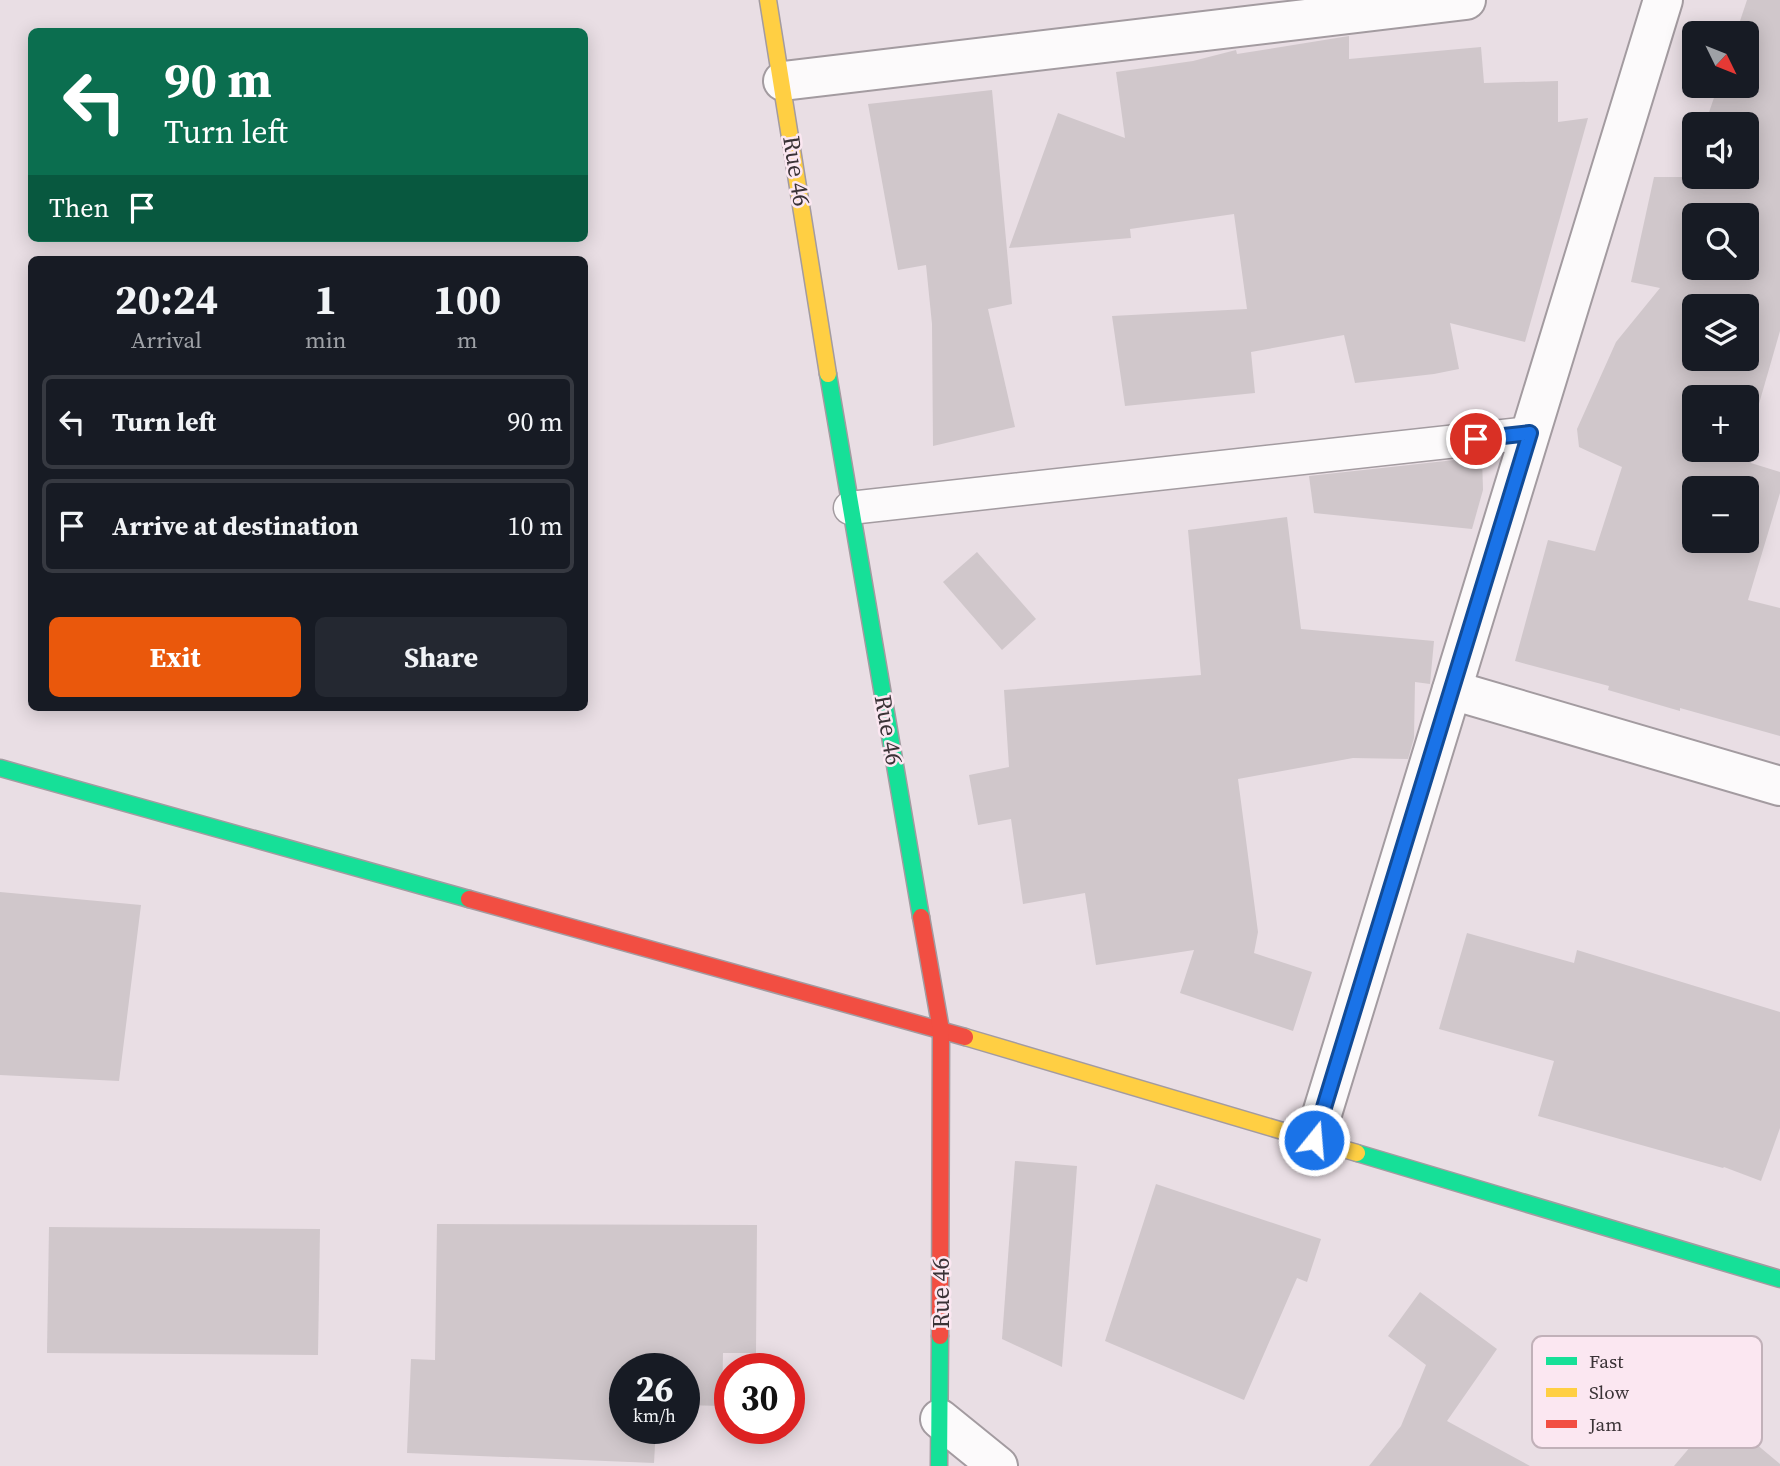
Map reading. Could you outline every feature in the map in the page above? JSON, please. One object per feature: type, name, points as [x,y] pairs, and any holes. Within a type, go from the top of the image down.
[{"type":"street","name":"Rue 46","points":[[768,0],[850,508],[941,1030],[939,1466]]},
{"type":"street","points":[[783,81],[1466,0]]},
{"type":"street","points":[[1314,1140],[1663,0]]},
{"type":"street","points":[[1452,690],[1780,786]]},
{"type":"street","points":[[0,768],[941,1030],[1780,1279]]},
{"type":"street","points":[[940,1419],[999,1466]]},
{"type":"lane","points":[[850,508],[1530,433]]},
{"type":"building","points":[[1747,0],[1780,0],[1780,331],[1759,404],[1759,385],[1682,385],[1682,462],[1751,462],[1780,472],[1780,493],[1748,600],[1780,608],[1780,736],[1680,708],[1680,711],[1608,690],[1609,686],[1515,661],[1548,540],[1595,551],[1622,467],[1579,447],[1577,429],[1616,342],[1660,288],[1631,282],[1654,177],[1682,177],[1682,189],[1759,189],[1759,112],[1709,112],[1714,98],[1759,98],[1759,21],[1740,21]]},
{"type":"building","points":[[1349,36],[1349,59],[1481,47],[1484,83],[1558,81],[1558,122],[1588,118],[1525,342],[1450,323],[1459,369],[1355,383],[1344,335],[1251,352],[1255,393],[1125,406],[1112,316],[1247,309],[1234,214],[1130,229],[1131,238],[1009,248],[1058,113],[1125,138],[1116,72],[1193,61],[1236,50],[1237,54]]},
{"type":"building","points":[[992,90],[1012,304],[988,309],[1015,427],[933,446],[932,324],[926,265],[898,270],[868,104]]},
{"type":"building","points":[[1482,457],[1483,490],[1472,529],[1314,513],[1309,476]]},
{"type":"building","points":[[1287,517],[1301,629],[1434,641],[1430,684],[1415,682],[1414,738],[1408,759],[1353,758],[1238,779],[1258,932],[1254,953],[1312,972],[1293,1031],[1180,993],[1194,950],[1096,965],[1085,893],[1023,904],[1011,819],[978,825],[969,775],[1009,767],[1004,690],[1201,675],[1188,530]]},
{"type":"building","points":[[977,552],[1036,619],[1002,650],[943,582]]},
{"type":"building","points":[[0,892],[141,905],[119,1081],[0,1075]]},
{"type":"building","points":[[1467,933],[1574,963],[1577,950],[1780,1012],[1780,1128],[1761,1181],[1724,1167],[1538,1116],[1554,1061],[1439,1029]]},
{"type":"building","points":[[1015,1161],[1077,1166],[1062,1367],[1002,1339]]},
{"type":"building","points":[[1156,1184],[1321,1239],[1307,1282],[1297,1278],[1244,1400],[1105,1341]]},
{"type":"building","points":[[437,1224],[757,1225],[756,1353],[714,1353],[714,1406],[700,1405],[700,1353],[609,1353],[609,1444],[655,1444],[654,1463],[407,1453],[411,1359],[435,1360]]},
{"type":"building","points":[[49,1227],[320,1229],[318,1355],[47,1353]]},
{"type":"building","points":[[1420,1292],[1497,1349],[1447,1421],[1530,1466],[1369,1466],[1401,1426],[1426,1365],[1388,1336]]},
{"type":"building","points":[[1689,1448],[1761,1448],[1780,1464],[1780,1466],[1674,1466]]},
{"type":"traffic: fast","points":[[828,374],[921,917]]},
{"type":"traffic: fast","points":[[0,768],[469,899]]},
{"type":"traffic: fast","points":[[1357,1153],[1780,1279]]},
{"type":"traffic: fast","points":[[939,1466],[940,1336]]},
{"type":"traffic: slow","points":[[768,0],[828,374]]},
{"type":"traffic: slow","points":[[965,1037],[1357,1153]]},
{"type":"traffic: jam","points":[[469,899],[965,1037]]},
{"type":"traffic: jam","points":[[921,917],[941,1030],[940,1336]]},
{"type":"route","points":[[1314,1140],[1530,433],[1476,439]]}]
